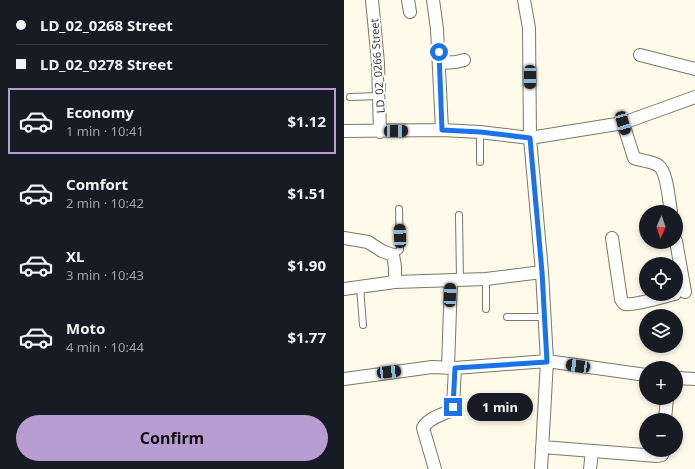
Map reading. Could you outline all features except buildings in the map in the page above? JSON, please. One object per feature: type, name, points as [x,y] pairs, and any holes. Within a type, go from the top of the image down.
[{"type":"street","name":"LD_02_0266 Street","points":[[372,0],[378,63],[380,132]]},
{"type":"street","points":[[408,0],[410,12]]},
{"type":"street","points":[[433,0],[440,63],[442,130]]},
{"type":"street","points":[[524,0],[529,28],[530,138],[542,272],[547,362],[541,469]]},
{"type":"street","points":[[640,55],[695,69]]},
{"type":"street","points":[[440,63],[464,60]]},
{"type":"street","points":[[344,131],[380,132],[442,130],[480,132],[530,138],[623,123],[695,97]]},
{"type":"street","points":[[623,123],[634,158],[658,165],[662,169],[666,179],[670,205]]},
{"type":"street","points":[[344,238],[368,242],[382,251],[393,255],[395,282]]},
{"type":"street","points":[[612,238],[621,299],[623,303],[634,304],[647,301]]},
{"type":"street","points":[[344,289],[395,282],[486,279],[542,272]]},
{"type":"street","points":[[435,469],[423,428],[428,421],[452,410],[453,407],[452,368],[456,280]]},
{"type":"street","points":[[344,379],[432,367],[452,368],[547,362],[639,374]]},
{"type":"street","points":[[683,378],[695,379]]},
{"type":"street","points":[[542,447],[639,455]]},
{"type":"street","points":[[590,469],[592,451]]},
{"type":"lane","points":[[350,97],[379,96]]},
{"type":"lane","points":[[480,132],[480,162]]},
{"type":"lane","points":[[393,255],[400,250],[399,209]]},
{"type":"lane","points":[[456,280],[459,215]]},
{"type":"lane","points":[[486,279],[486,309]]},
{"type":"lane","points":[[360,287],[363,325]]},
{"type":"lane","points":[[507,317],[545,317]]},
{"type":"route","points":[[439,52],[442,130],[480,132],[530,138],[542,272],[547,362],[455,368],[453,407]]}]
